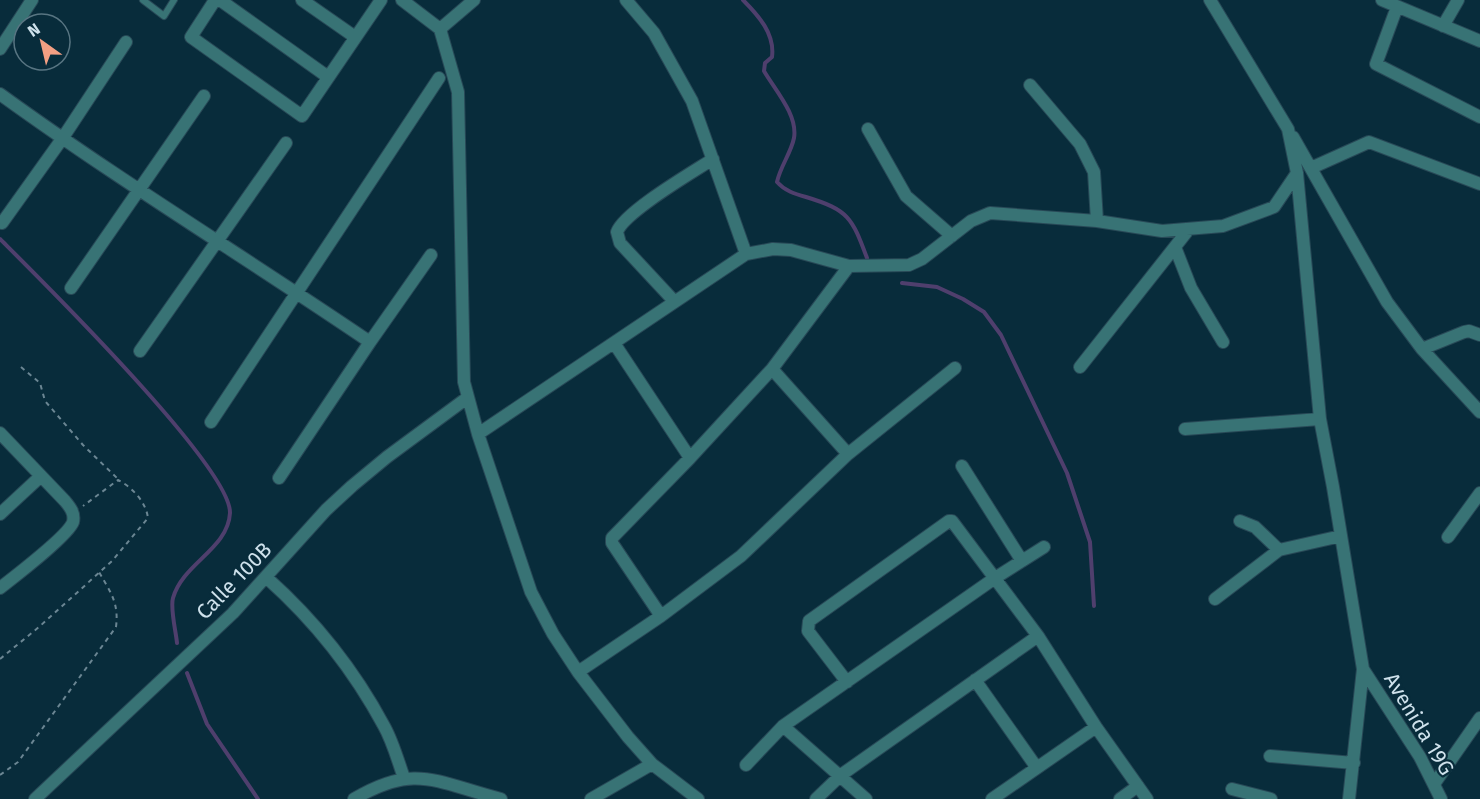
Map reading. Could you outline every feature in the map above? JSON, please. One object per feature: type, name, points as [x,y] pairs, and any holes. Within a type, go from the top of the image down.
[{"type":"street","points":[[0,49],[32,0]]},
{"type":"street","points":[[215,0],[190,37],[302,116],[381,0]]},
{"type":"street","points":[[220,0],[328,77]]},
{"type":"street","points":[[302,0],[355,37]]},
{"type":"street","points":[[402,0],[440,29],[458,92],[464,382],[477,434],[531,592],[553,634],[578,672],[628,738],[652,764],[698,799]]},
{"type":"street","points":[[440,29],[474,0]]},
{"type":"street","points":[[1210,0],[1311,168],[1387,302],[1422,349],[1480,412]]},
{"type":"street","points":[[1382,0],[1480,41]]},
{"type":"street","points":[[1443,26],[1458,0]]},
{"type":"street","points":[[631,2],[654,33],[693,101],[746,254]]},
{"type":"street","points":[[1396,7],[1376,64],[1480,117]]},
{"type":"street","points":[[2,223],[62,139],[126,42]]},
{"type":"street","points":[[211,422],[439,78]]},
{"type":"street","points":[[1030,85],[1085,153],[1094,172],[1097,221]]},
{"type":"street","points":[[0,94],[62,139],[370,342]]},
{"type":"street","points":[[71,288],[204,96]]},
{"type":"street","points":[[868,129],[906,196],[952,236]]},
{"type":"street","points":[[1287,129],[1297,173],[1320,419],[1363,669],[1349,799]]},
{"type":"street","points":[[1311,168],[1369,142],[1480,184]]},
{"type":"street","points":[[140,351],[286,143]]},
{"type":"street","points":[[674,301],[620,243],[617,232],[624,222],[657,195],[713,159]]},
{"type":"street","points":[[477,434],[746,254],[773,249],[791,250],[849,266],[909,265],[922,259],[971,221],[990,213],[1097,221],[1162,231],[1223,226],[1274,207],[1297,173]]},
{"type":"street","points":[[1080,367],[1189,229]]},
{"type":"street","points":[[1175,247],[1191,288],[1223,342]]},
{"type":"street","points":[[279,478],[431,255]]},
{"type":"street","points":[[661,616],[612,543],[612,538],[772,369],[849,266]]},
{"type":"street","points":[[1422,349],[1469,330],[1480,335]]},
{"type":"street","points":[[614,343],[690,458]]},
{"type":"street","points":[[578,672],[661,616],[749,549],[848,454],[955,368]]},
{"type":"street","points":[[772,369],[848,454]]},
{"type":"street","name":"Calle 100B","points":[[35,799],[233,613],[326,510],[352,486],[467,398]]},
{"type":"street","points":[[1185,429],[1320,419]]},
{"type":"street","points":[[0,588],[72,525],[73,512],[41,477],[3,442]]},
{"type":"street","points":[[962,466],[1022,561]]},
{"type":"street","points":[[0,514],[41,477]]},
{"type":"street","points":[[1448,537],[1480,493]]},
{"type":"street","points":[[1240,520],[1256,527],[1279,550]]},
{"type":"street","points":[[847,682],[808,631],[809,621],[949,521],[955,523],[1038,636],[1096,727],[1147,799]]},
{"type":"street","points":[[1215,599],[1279,550],[1341,536]]},
{"type":"street","points":[[747,765],[783,726],[995,578],[1044,547]]},
{"type":"street","points":[[267,578],[295,604],[337,652],[385,727],[404,778]]},
{"type":"street","points":[[816,799],[840,775],[1038,636]]},
{"type":"street","name":"Avenida 19G","points":[[1363,669],[1420,757],[1441,799]]},
{"type":"street","points":[[975,681],[1037,768]]},
{"type":"street","points":[[1434,784],[1480,718]]},
{"type":"street","points":[[783,726],[866,799]]},
{"type":"street","points":[[992,799],[1096,727]]},
{"type":"street","points":[[1270,756],[1353,762]]},
{"type":"street","points":[[591,799],[652,764]]},
{"type":"street","points":[[354,799],[370,789],[404,778],[435,779],[501,799]]},
{"type":"street","points":[[1120,799],[1138,786]]},
{"type":"street","points":[[1232,789],[1271,799]]},
{"type":"lane","points":[[142,0],[164,16],[174,0]]},
{"type":"path","points":[[0,659],[112,561],[148,518],[141,501],[68,428],[45,401],[40,384],[21,367]]},
{"type":"path","points":[[73,512],[118,480]]},
{"type":"path","points":[[0,775],[18,762],[116,627],[116,601],[99,573]]},
{"type":"waterway","points":[[743,0],[760,19],[768,33],[772,57],[765,63],[764,71],[793,121],[793,144],[777,182],[790,192],[832,206],[840,211],[847,217],[857,233],[867,258]]},
{"type":"waterway","points":[[0,239],[130,374],[200,456],[222,490],[230,513],[227,526],[222,537],[186,575],[173,598],[177,643]]},
{"type":"waterway","points":[[902,283],[937,287],[963,299],[984,312],[1001,335],[1067,473],[1090,542],[1094,606]]},
{"type":"waterway","points":[[187,673],[207,724],[258,799]]}]
